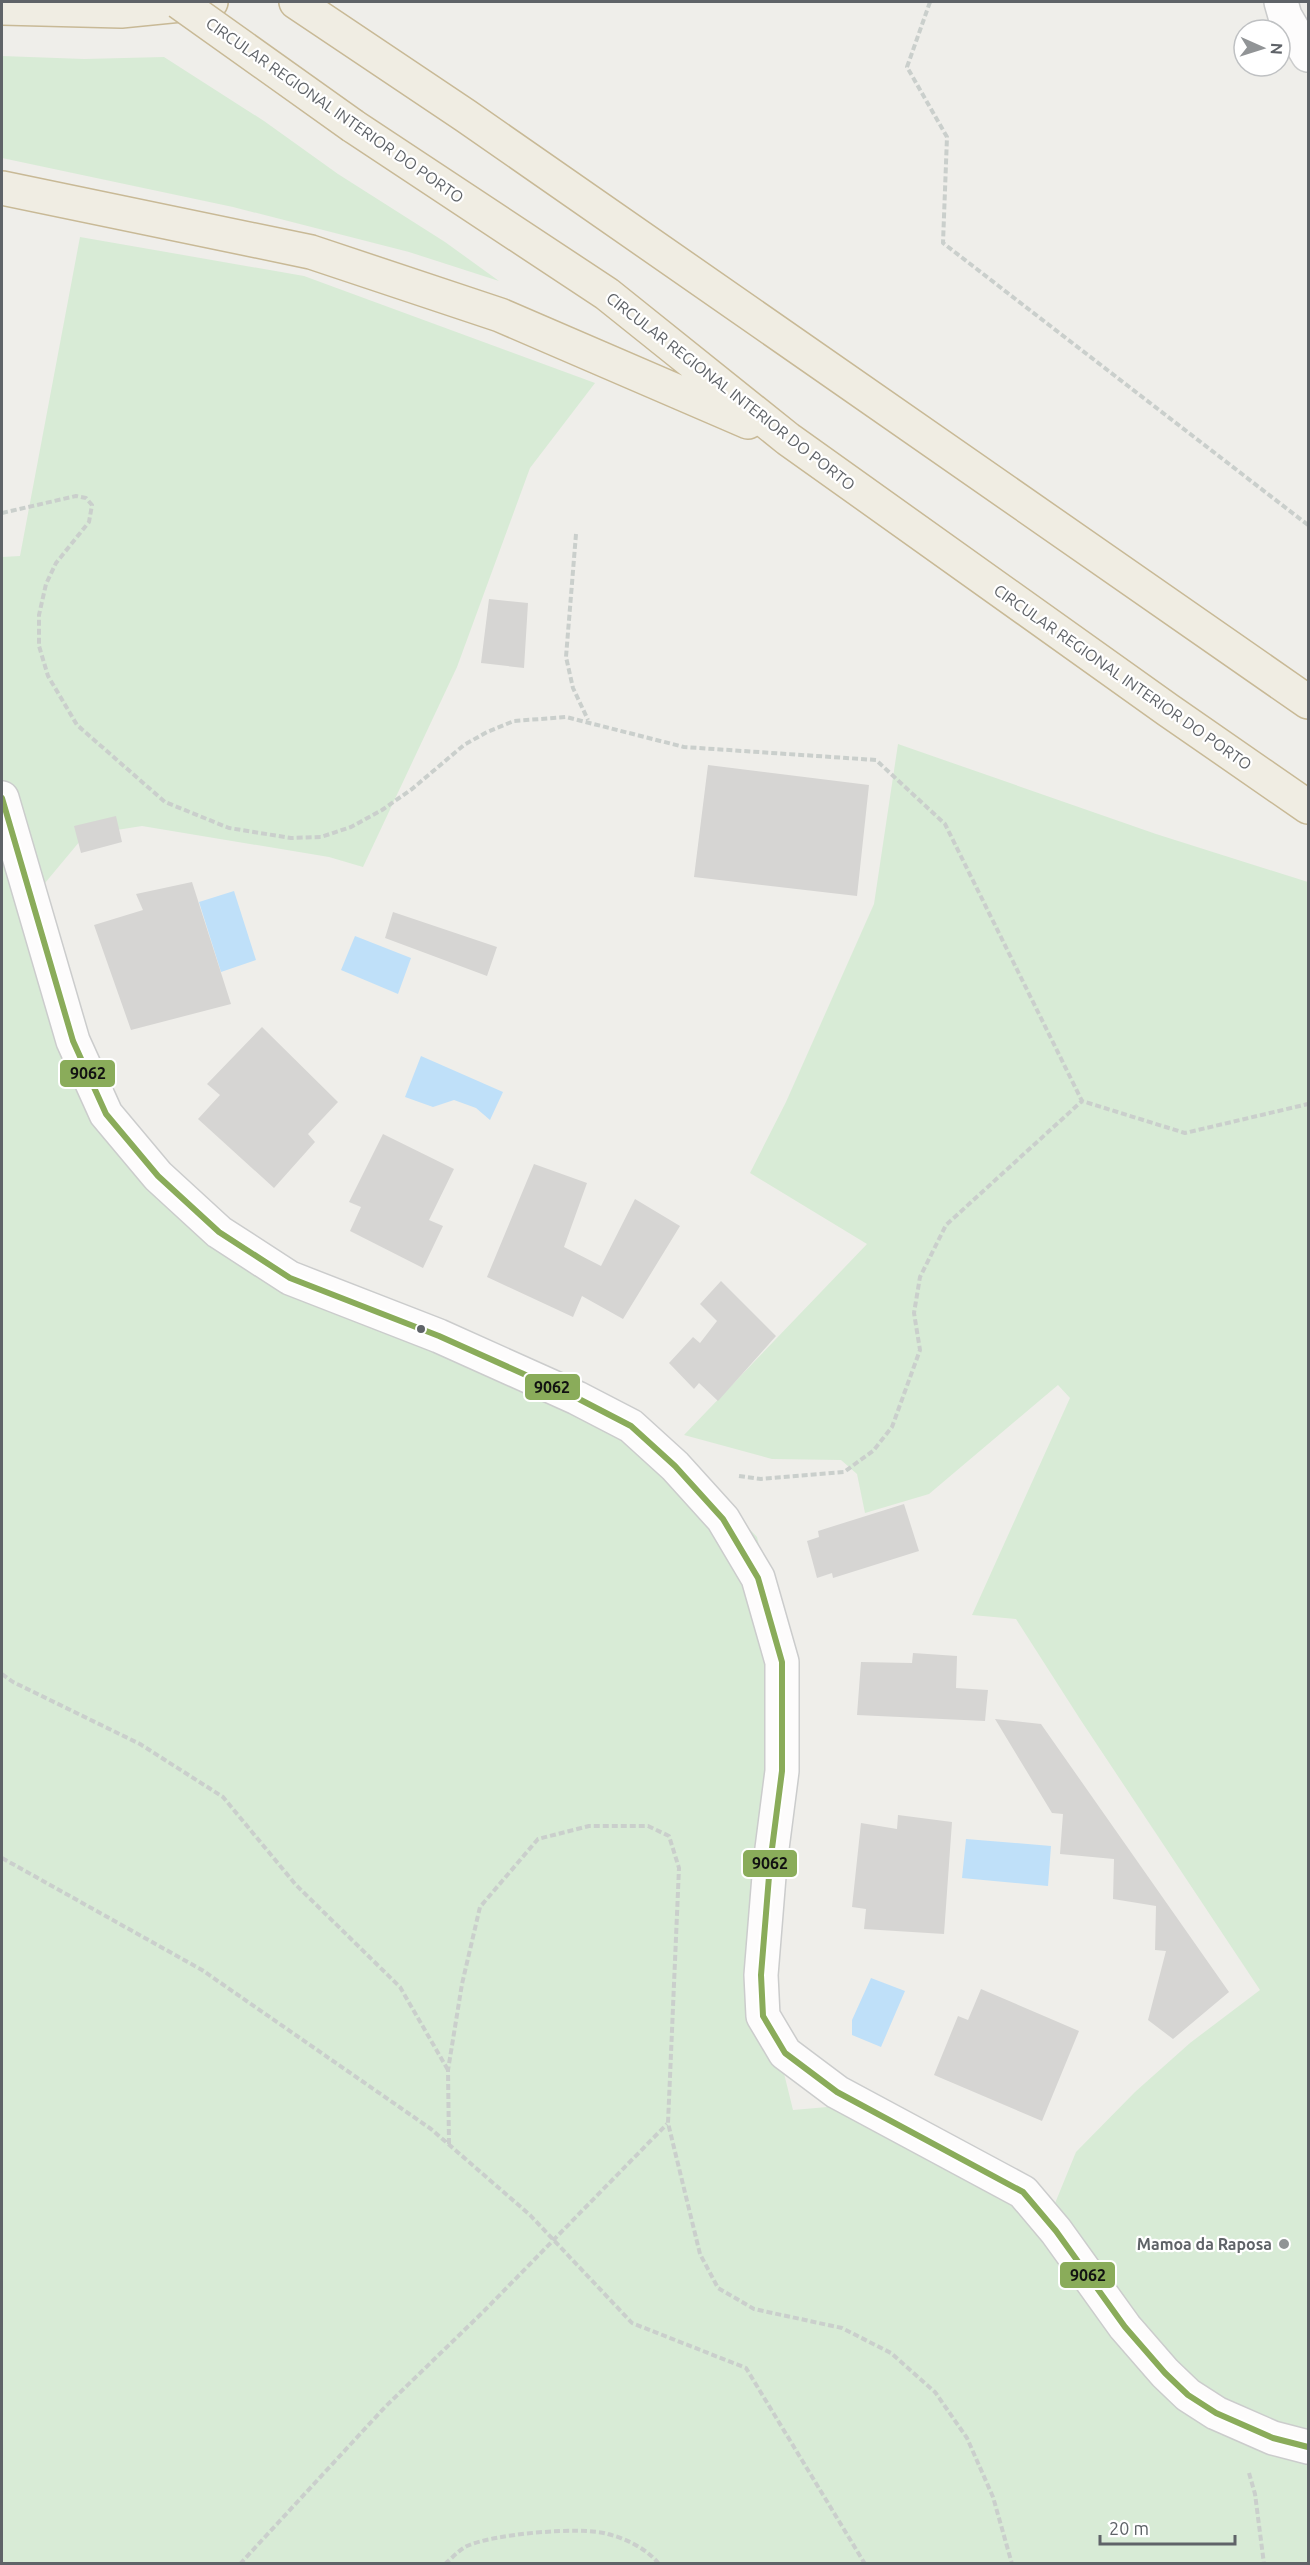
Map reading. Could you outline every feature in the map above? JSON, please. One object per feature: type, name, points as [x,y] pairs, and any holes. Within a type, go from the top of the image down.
[{"type":"highway","name":"CIRCULAR REGIONAL INTERIOR DO PORTO","points":[[179,2],[353,126],[607,294],[788,439],[1167,710],[1308,807]]},
{"type":"highway","points":[[2,8],[121,11],[211,2]]},
{"type":"highway","points":[[296,2],[466,116],[1308,702]]},
{"type":"highway","points":[[2,189],[311,252],[500,315],[788,439]]},
{"type":"street","points":[[1281,2],[1285,16],[1308,55]]},
{"type":"street","points":[[2,798],[72,1041],[106,1114],[158,1176],[219,1232],[290,1278],[439,1336],[577,1398],[631,1426],[675,1466],[723,1519],[758,1578],[782,1662],[782,1771],[770,1864],[761,1975],[763,2016],[785,2054],[837,2092],[1023,2192],[1056,2231],[1125,2327],[1165,2373],[1188,2395],[1216,2413],[1273,2438],[1308,2447]]},
{"type":"path","points":[[930,2],[907,67],[947,137],[943,243],[1308,525]]},
{"type":"path","points":[[2,513],[76,496],[86,498],[92,505],[89,522],[56,563],[46,584],[39,615],[39,646],[48,676],[77,725],[165,802],[229,828],[291,838],[321,837],[351,827],[382,810],[420,783],[464,745],[487,732],[514,721],[566,717],[684,747],[876,760],[945,824],[1082,1101],[1185,1133],[1308,1104]]},
{"type":"path","points":[[576,534],[566,657],[573,688],[588,721]]},
{"type":"path","points":[[675,1466],[760,1479],[844,1472],[873,1450],[892,1427],[920,1350],[914,1313],[920,1277],[946,1226],[1082,1101]]},
{"type":"path","points":[[2,1674],[140,1744],[223,1797],[296,1885],[400,1988],[448,2070]]},
{"type":"path","points":[[449,2144],[448,2070],[462,1984],[480,1907],[538,1839],[588,1826],[648,1826],[669,1836],[679,1868],[668,2123],[700,2254],[718,2288],[754,2310],[842,2328],[891,2354],[935,2392],[967,2438],[993,2497],[1012,2564]]},
{"type":"path","points":[[2,1858],[202,1970],[431,2129],[530,2215],[632,2324],[746,2368],[865,2564]]},
{"type":"path","points":[[240,2564],[385,2407],[484,2311],[668,2123]]},
{"type":"path","points":[[1237,2422],[1255,2494],[1264,2564]]},
{"type":"path","points":[[445,2564],[467,2546],[517,2534],[563,2531],[607,2534],[650,2552],[659,2564]]},
{"type":"green space","points":[[2,56],[84,59],[164,57],[264,121],[338,174],[445,242],[499,281],[409,252],[233,207],[2,158]]},
{"type":"green space","points":[[80,237],[304,276],[595,383],[530,468],[457,667],[363,867],[329,857],[142,826],[85,835],[35,895],[68,1034],[164,1199],[360,1317],[647,1423],[757,1537],[795,1700],[754,1951],[793,2110],[839,2106],[1051,2213],[1076,2152],[1135,2092],[1190,2043],[1260,1990],[1016,1619],[972,1615],[1070,1398],[1058,1385],[929,1494],[865,1513],[857,1474],[841,1460],[772,1459],[684,1435],[867,1244],[750,1173],[786,1102],[874,904],[898,744],[1156,834],[1308,882],[1308,2563],[2,2564],[2,557],[20,556]]},
{"type":"water","points":[[234,891],[256,960],[221,972],[199,902]]},
{"type":"water","points":[[355,936],[411,958],[398,994],[341,970]]},
{"type":"water","points":[[421,1056],[503,1092],[490,1120],[476,1108],[454,1100],[433,1107],[405,1097]]},
{"type":"water","points":[[966,1839],[1051,1846],[1048,1886],[962,1878]]},
{"type":"water","points":[[871,1978],[905,1991],[881,2047],[852,2035],[852,2020]]},
{"type":"building","points":[[489,599],[528,603],[524,668],[481,663]]},
{"type":"building","points":[[708,765],[869,785],[857,896],[694,877]]},
{"type":"building","points":[[116,816],[122,842],[81,853],[74,826]]},
{"type":"building","points":[[192,882],[231,1004],[131,1030],[94,925],[143,910],[136,894]]},
{"type":"building","points":[[393,912],[497,947],[487,976],[385,938]]},
{"type":"building","points":[[262,1027],[338,1102],[308,1134],[315,1142],[274,1188],[198,1119],[220,1095],[207,1084]]},
{"type":"building","points":[[383,1134],[454,1169],[429,1220],[443,1226],[423,1268],[350,1231],[361,1207],[349,1202]]},
{"type":"building","points":[[534,1164],[587,1183],[564,1247],[601,1266],[635,1199],[680,1226],[623,1319],[582,1296],[573,1317],[487,1277]]},
{"type":"building","points":[[721,1281],[776,1336],[718,1401],[699,1383],[694,1389],[669,1363],[693,1337],[700,1343],[717,1321],[700,1304]]},
{"type":"building","points":[[904,1504],[919,1551],[833,1578],[832,1573],[817,1578],[807,1541],[819,1537],[818,1531]]},
{"type":"building","points":[[913,1653],[957,1656],[956,1688],[988,1690],[985,1721],[857,1715],[861,1662],[912,1663]]},
{"type":"building","points":[[995,1719],[1041,1724],[1229,1992],[1173,2039],[1148,2020],[1166,1951],[1155,1950],[1156,1906],[1113,1899],[1114,1859],[1060,1854],[1063,1814],[1052,1813]]},
{"type":"building","points":[[898,1815],[952,1822],[944,1934],[864,1929],[866,1909],[852,1907],[861,1823],[897,1829]]},
{"type":"building","points":[[981,1989],[1079,2031],[1042,2121],[934,2075],[958,2016],[968,2020]]},
{"type":"transit line","name":"9062","points":[[2,798],[73,1041],[106,1114],[158,1176],[219,1232],[290,1278],[439,1336],[577,1398],[631,1426],[675,1466],[723,1519],[758,1578],[782,1662],[782,1771],[770,1864],[761,1975],[763,2016],[785,2053],[837,2092],[1023,2192],[1056,2231],[1125,2327],[1165,2373],[1188,2395],[1216,2413],[1273,2438],[1308,2447]]},
{"type":"place","name":"Mamoa da Raposa","points":[[1284,2244]]}]
